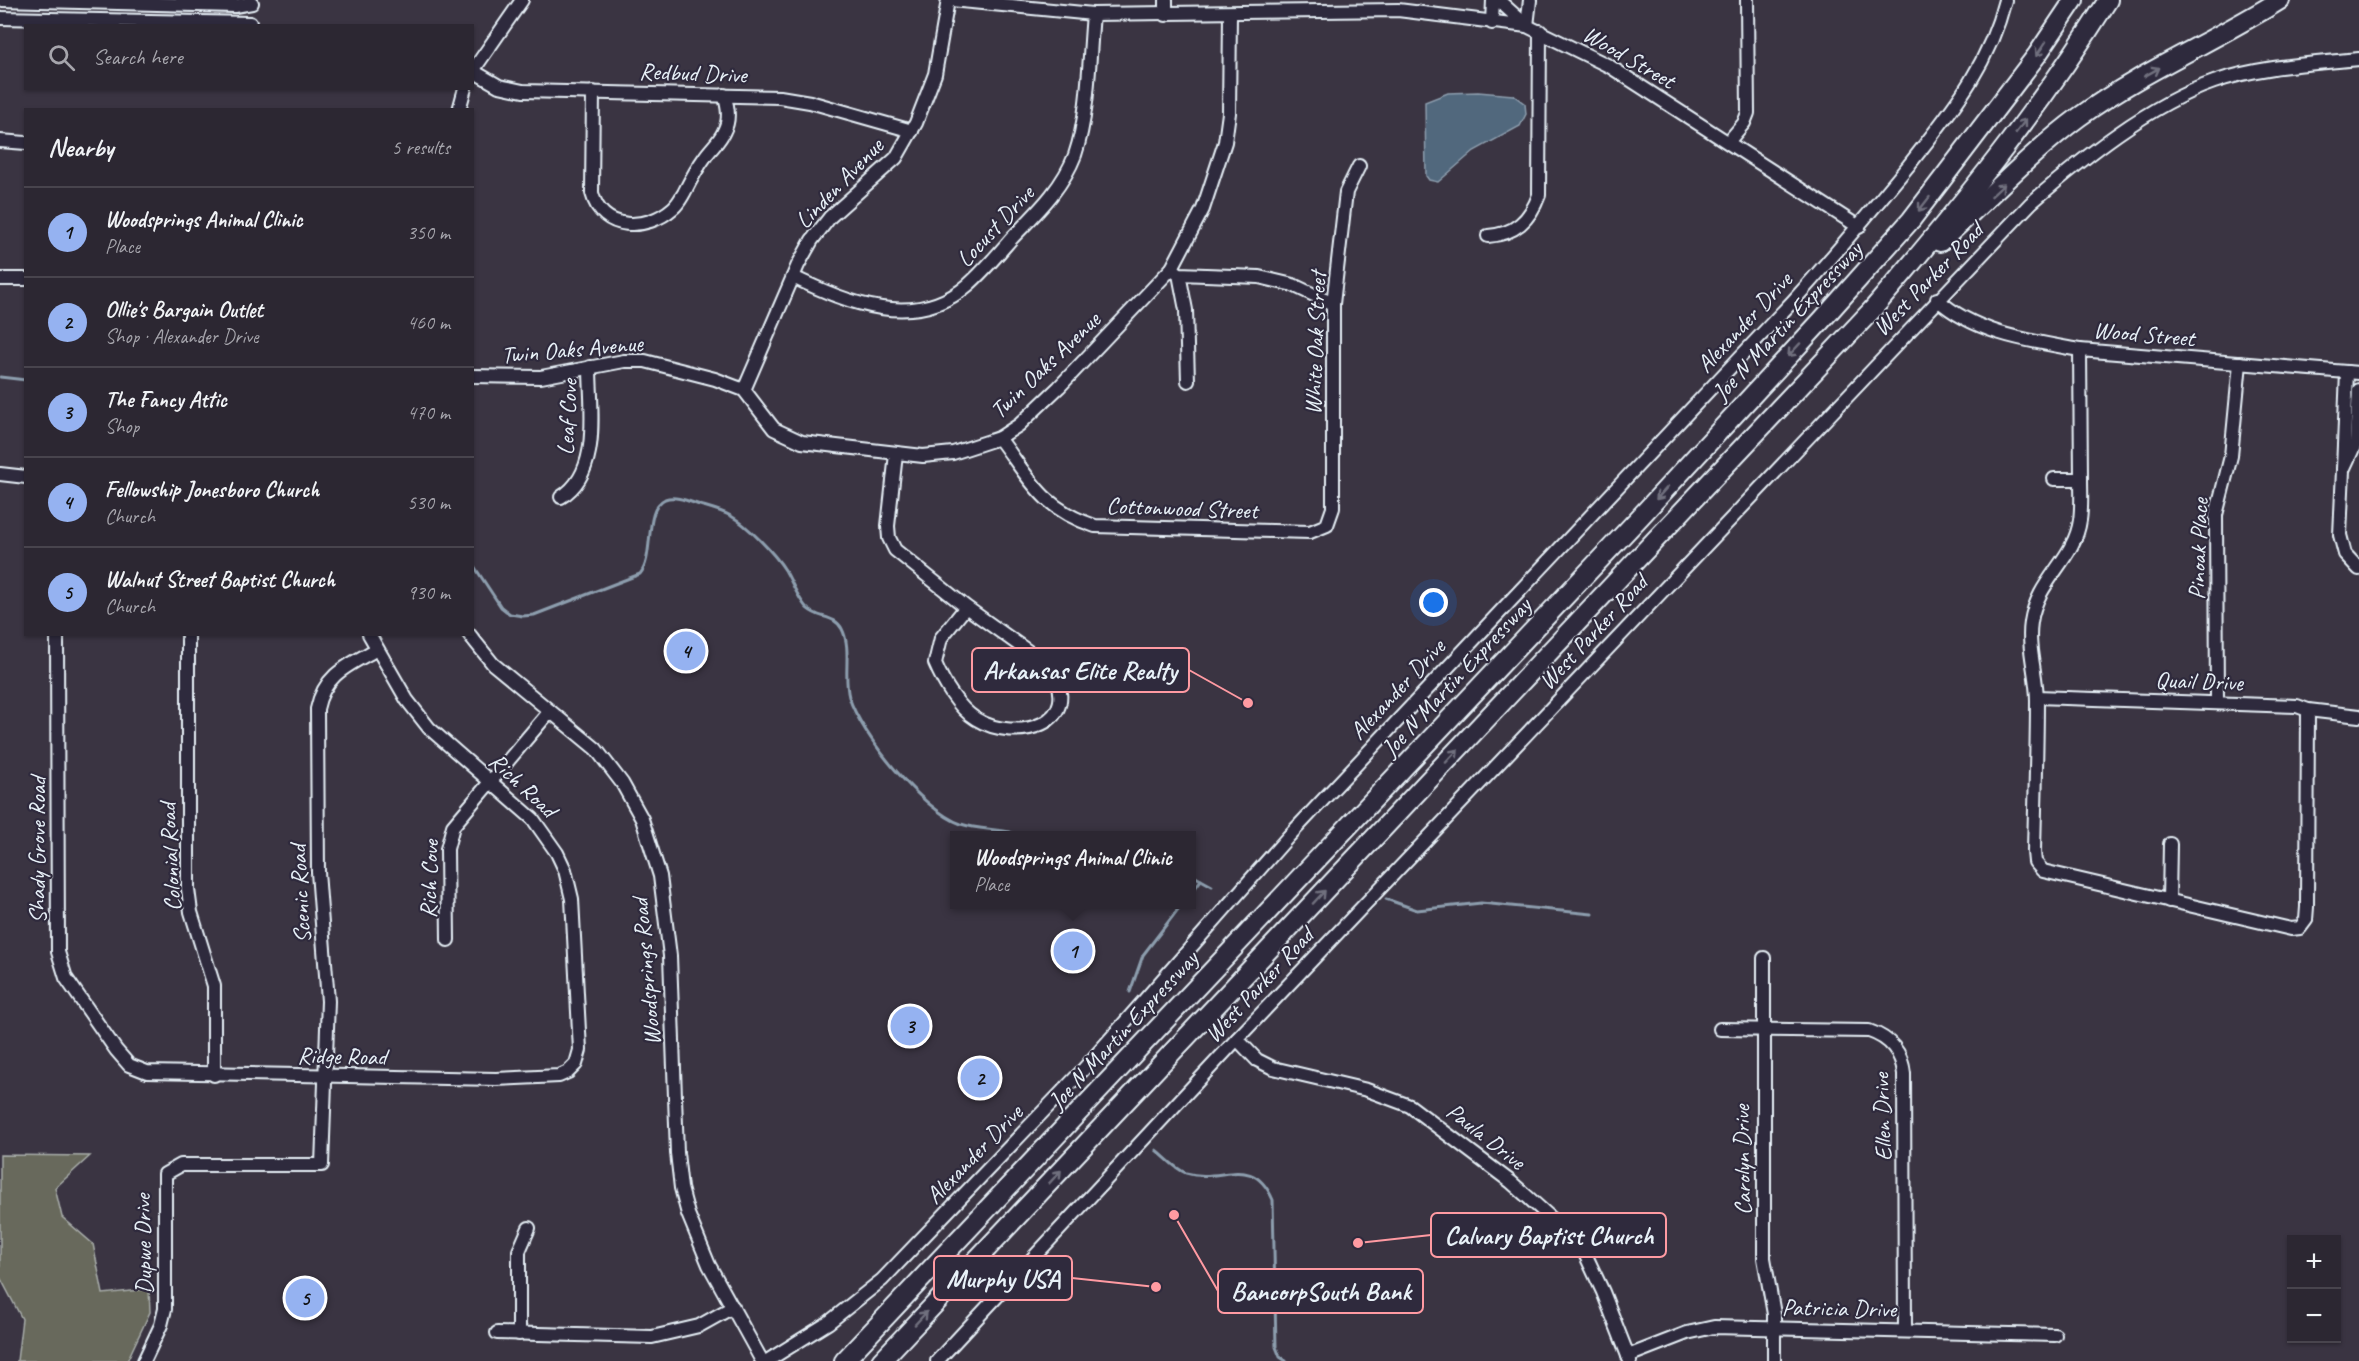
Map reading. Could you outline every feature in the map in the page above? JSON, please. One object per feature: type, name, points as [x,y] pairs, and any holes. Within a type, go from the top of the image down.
[{"type":"highway","name":"Joe N Martin Expressway","points":[[842,1361],[1641,517],[1821,321],[1918,212],[2023,74],[2074,0]]},
{"type":"highway","points":[[881,1361],[1892,286],[1995,162],[2044,95],[2108,0]]},
{"type":"highway","points":[[1892,286],[2050,140],[2080,117],[2127,85],[2280,0]]},
{"type":"street","points":[[0,18],[250,24],[252,2],[235,6],[1,0]]},
{"type":"street","points":[[474,70],[522,0]]},
{"type":"street","name":"Wood Street","points":[[950,0],[1008,3],[1094,14],[1166,15],[1230,14],[1328,5],[1398,10],[1527,26],[1610,66],[1859,227]]},
{"type":"street","name":"Linden Avenue","points":[[744,390],[806,250],[822,226],[896,158],[912,131],[935,74],[950,0]]},
{"type":"street","points":[[1166,0],[1166,15]]},
{"type":"street","points":[[1492,0],[1492,23]]},
{"type":"street","points":[[1498,0],[1527,26]]},
{"type":"street","points":[[1527,26],[1530,0]]},
{"type":"street","points":[[1729,141],[1744,123],[1748,113],[1747,0]]},
{"type":"street","name":"Alexander Drive","points":[[765,1361],[837,1317],[882,1280],[1082,1071],[1288,837],[1793,302],[1859,227],[1974,80],[1989,51],[2005,0]]},
{"type":"street","name":"Locust Drive","points":[[793,277],[842,300],[894,310],[930,306],[969,285],[1050,198],[1066,173],[1082,127],[1094,14]]},
{"type":"street","name":"Twin Oaks Avenue","points":[[474,376],[541,377],[590,367],[645,361],[715,379],[744,390],[774,429],[786,437],[826,446],[896,454],[953,453],[999,438],[1019,425],[1176,271],[1203,209],[1225,142],[1229,113],[1230,14]]},
{"type":"street","points":[[1488,236],[1508,233],[1523,222],[1534,211],[1539,195],[1540,32]]},
{"type":"street","name":"West Parker Road","points":[[937,1361],[1237,1039],[1937,298],[2031,203],[2067,172],[2160,107],[2207,85],[2250,73],[2359,59]]},
{"type":"street","name":"Redbud Drive","points":[[474,72],[491,82],[511,89],[780,97],[810,102],[912,131]]},
{"type":"street","points":[[460,108],[464,90]]},
{"type":"street","points":[[593,92],[592,193],[594,202],[604,216],[616,222],[628,224],[653,220],[678,204],[696,171],[724,131],[728,110],[724,95]]},
{"type":"street","points":[[0,141],[24,143]]},
{"type":"street","name":"White Oak Street","points":[[1327,525],[1333,508],[1333,304],[1346,192],[1359,166]]},
{"type":"street","points":[[1188,381],[1186,310],[1176,271],[1268,279],[1293,285],[1333,304]]},
{"type":"street","points":[[0,279],[24,279]]},
{"type":"street","name":"Wood Street","points":[[1937,298],[1962,318],[1985,328],[2020,339],[2080,350],[2353,373]]},
{"type":"street","points":[[2080,350],[2080,521],[2076,534],[2034,605],[2030,632],[2037,697],[2035,862],[2043,871],[2055,874],[2290,929],[2300,928],[2306,920],[2308,710]]},
{"type":"street","name":"Pinoak Place","points":[[2217,702],[2216,515],[2232,450],[2240,363]]},
{"type":"street","name":"Leaf Cove","points":[[561,496],[581,477],[588,458],[590,367]]},
{"type":"street","points":[[2353,373],[2343,470],[2341,545],[2348,559],[2359,569]]},
{"type":"street","points":[[2343,470],[2356,442],[2359,390]]},
{"type":"street","name":"Cottonwood Street","points":[[999,438],[1041,496],[1073,519],[1095,526],[1310,532],[1327,525]]},
{"type":"street","points":[[896,454],[888,517],[889,538],[895,550],[966,606],[1050,667],[1059,680],[1061,692],[1060,703],[1051,720],[1042,726],[1027,728],[993,726],[966,712],[935,663],[941,638],[966,606]]},
{"type":"street","points":[[0,474],[24,477]]},
{"type":"street","points":[[2054,479],[2081,479]]},
{"type":"street","name":"Shady Grove Road","points":[[57,636],[58,952],[66,978],[116,1050]]},
{"type":"street","name":"Colonial Road","points":[[188,636],[188,889],[191,912],[214,986],[214,1075]]},
{"type":"street","name":"Rich Road","points":[[370,636],[407,700],[429,728],[539,825],[551,841],[565,870],[572,899],[580,1050],[578,1061],[573,1067]]},
{"type":"street","name":"Woodsprings Road","points":[[471,636],[493,664],[596,749],[622,783],[642,819],[660,876],[670,956],[677,1153],[681,1188],[688,1214],[710,1265],[765,1361]]},
{"type":"street","name":"Scenic Road","points":[[322,1165],[328,1001],[318,872],[317,709],[324,687],[332,676],[377,649]]},
{"type":"street","name":"Quail Drive","points":[[2037,697],[2297,706],[2308,710],[2359,716]]},
{"type":"street","name":"Rich Cove","points":[[448,940],[448,837],[459,818],[550,711]]},
{"type":"street","points":[[2169,901],[2170,844]]},
{"type":"street","name":"Carolyn Drive","points":[[1764,958],[1762,1030],[1764,1258],[1774,1328],[1774,1361]]},
{"type":"street","name":"Ellen Drive","points":[[1720,1029],[1869,1031],[1890,1042],[1900,1057],[1904,1074],[1905,1331]]},
{"type":"street","name":"Paula Drive","points":[[1237,1039],[1257,1059],[1273,1068],[1367,1090],[1410,1107],[1511,1182],[1581,1245],[1603,1292],[1629,1359]]},
{"type":"street","name":"Ridge Road","points":[[116,1050],[129,1065],[140,1070],[214,1075],[496,1079],[559,1076],[573,1067]]},
{"type":"street","name":"Dupwe Drive","points":[[144,1361],[161,1325],[165,1309],[165,1174],[181,1165],[322,1165]]},
{"type":"street","points":[[519,1334],[519,1251],[529,1228]]},
{"type":"street","points":[[497,1333],[670,1335],[699,1326],[733,1307]]},
{"type":"street","name":"Patricia Drive","points":[[1629,1359],[1706,1328],[2055,1335]]},
{"type":"green space","points":[[0,1155],[90,1156],[55,1188],[62,1217],[93,1244],[103,1294],[149,1289],[150,1312],[127,1361],[17,1361],[22,1319],[0,1277]]},
{"type":"water","points":[[1478,92],[1513,95],[1525,104],[1526,114],[1520,126],[1474,151],[1438,182],[1429,180],[1426,176],[1425,102],[1448,93]]},
{"type":"waterway","points":[[0,377],[24,380]]},
{"type":"waterway","points":[[474,566],[501,607],[510,614],[534,615],[640,574],[647,557],[654,513],[658,504],[665,499],[683,499],[727,514],[738,520],[775,556],[805,606],[812,612],[835,621],[842,629],[847,653],[849,697],[866,731],[895,770],[929,804],[945,816],[967,826],[1002,831]]},
{"type":"waterway","points":[[1196,877],[1212,886]]},
{"type":"waterway","points":[[1196,887],[1201,880]]},
{"type":"waterway","points":[[1386,899],[1417,910],[1481,903],[1592,914]]},
{"type":"waterway","points":[[1130,992],[1143,955],[1178,909]]},
{"type":"waterway","points":[[1156,1150],[1186,1173],[1199,1175],[1246,1173],[1256,1177],[1265,1186],[1273,1200],[1276,1347],[1280,1357],[1286,1361]]},
{"type":"place","name":"Fellowship Jonesboro Church","points":[[686,651]]},
{"type":"place","name":"Arkansas Elite Realty","points":[[1248,703]]},
{"type":"place","name":"Woodsprings Animal Clinic","points":[[1073,951]]},
{"type":"place","name":"The Fancy Attic","points":[[910,1026]]},
{"type":"place","name":"Ollie's Bargain Outlet","points":[[980,1078]]},
{"type":"place","name":"BancorpSouth Bank","points":[[1174,1215]]},
{"type":"place","name":"Calvary Baptist Church","points":[[1358,1243]]},
{"type":"place","name":"Murphy USA","points":[[1156,1287]]},
{"type":"place","name":"Walnut Street Baptist Church","points":[[305,1298]]}]
